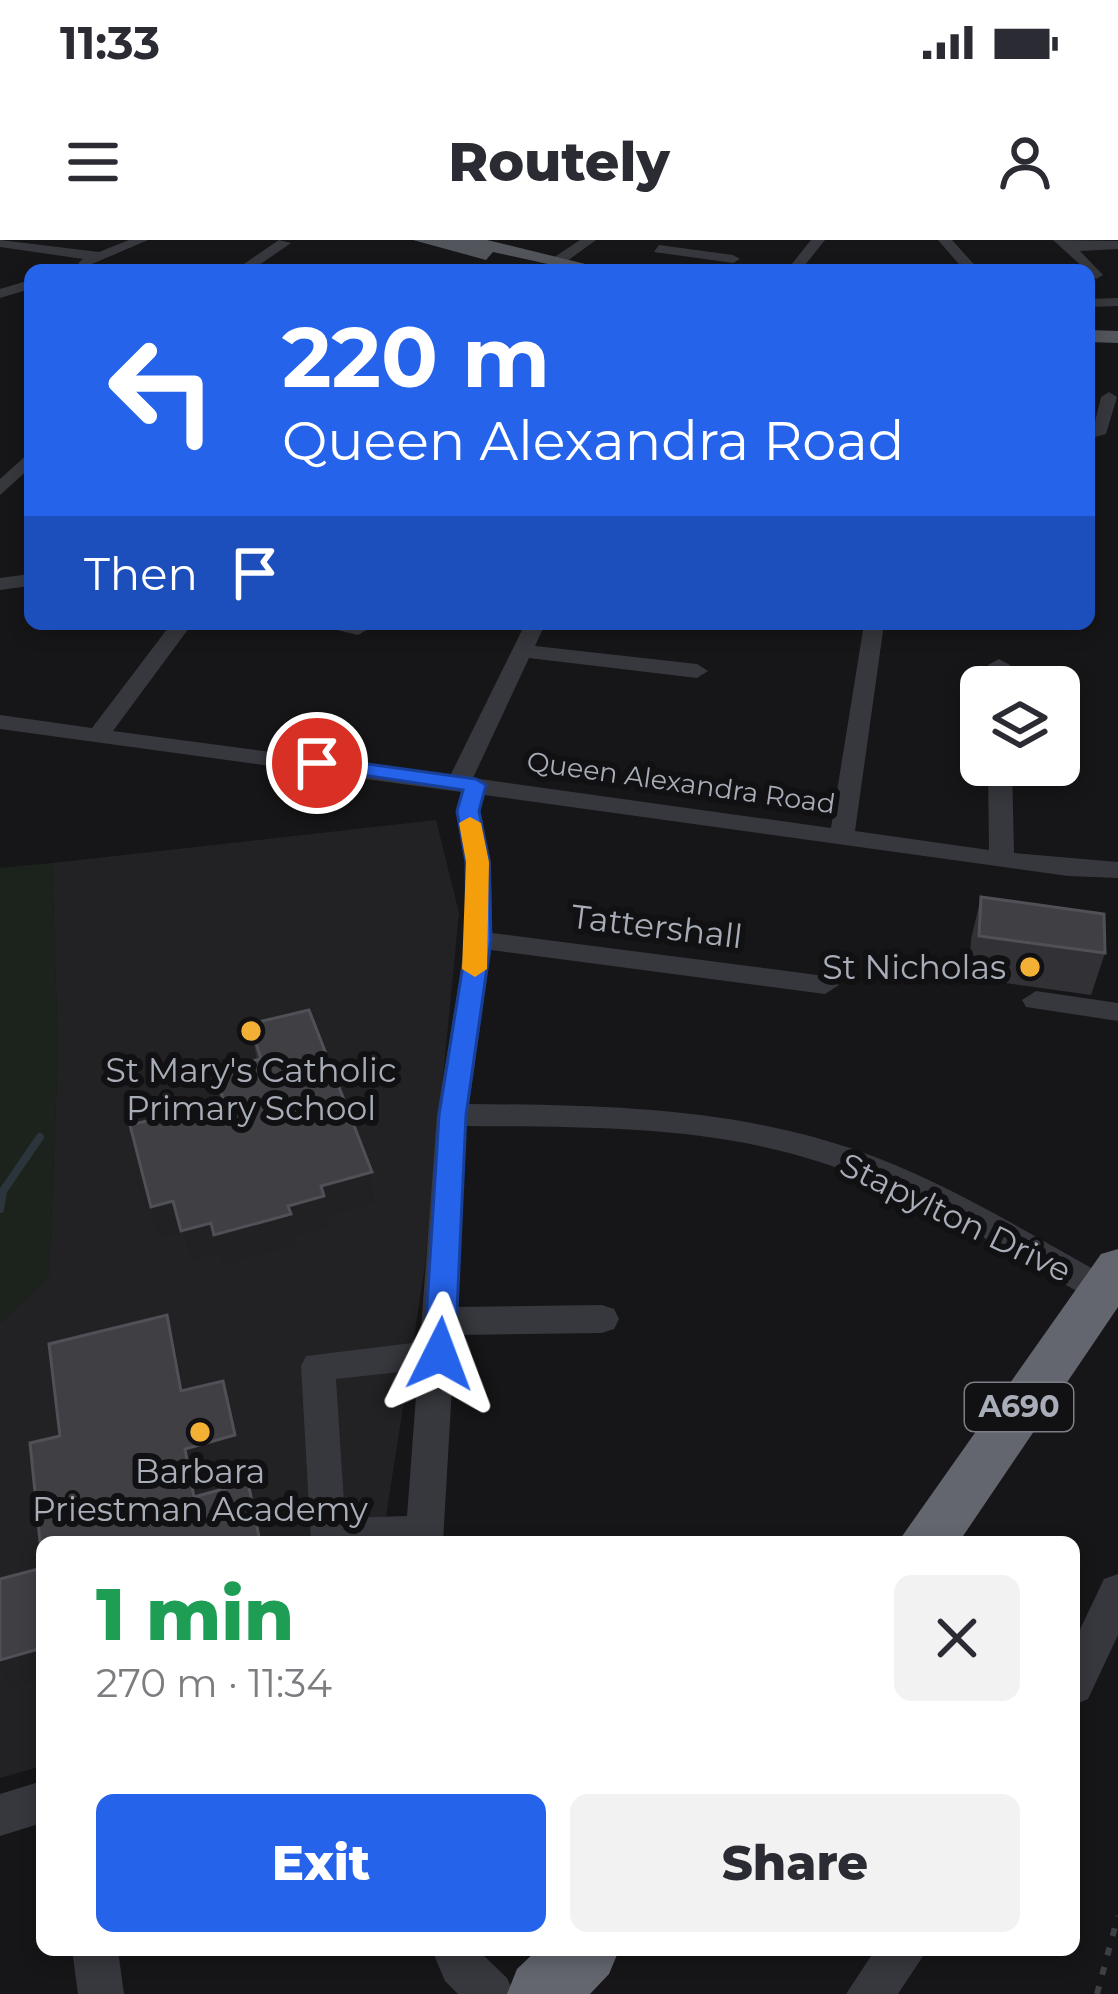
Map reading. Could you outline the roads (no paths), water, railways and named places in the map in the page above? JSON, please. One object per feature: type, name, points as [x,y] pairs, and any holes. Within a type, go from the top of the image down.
[{"type":"highway","name":"A690","points":[[930,1536],[1113,1276]]},
{"type":"highway","points":[[542,1994],[579,1956]]},
{"type":"main road","points":[[422,240],[552,264]]},
{"type":"main road","points":[[462,240],[553,264]]},
{"type":"street","points":[[83,264],[141,240]]},
{"type":"street","points":[[558,264],[589,240]]},
{"type":"street","points":[[695,254],[707,240]]},
{"type":"street","points":[[799,264],[818,240]]},
{"type":"street","points":[[945,240],[967,264]]},
{"type":"street","points":[[0,243],[101,257]]},
{"type":"street","points":[[251,264],[284,243]]},
{"type":"street","points":[[1064,244],[1118,245]]},
{"type":"street","points":[[659,250],[733,259]]},
{"type":"street","points":[[1095,429],[1108,397]]},
{"type":"street","points":[[99,734],[177,630]]},
{"type":"street","points":[[425,1536],[452,1115],[479,940],[478,862],[467,785],[532,630]]},
{"type":"street","points":[[842,836],[873,630]]},
{"type":"street","points":[[522,651],[697,671]]},
{"type":"street","name":"Queen Alexandra Road","points":[[0,722],[1068,868],[1118,870]]},
{"type":"street","points":[[1000,786],[1002,859]]},
{"type":"street","name":"Queen Alexandra Road","points":[[1068,868],[1094,877],[1118,896]]},
{"type":"street","name":"Tattershall","points":[[479,940],[825,985]]},
{"type":"street","points":[[1036,1000],[1118,1012]]},
{"type":"street","name":"Stapylton Drive","points":[[452,1115],[634,1120],[838,1156],[1113,1276]]},
{"type":"street","points":[[327,1536],[318,1366],[440,1337],[602,1319]]},
{"type":"street","points":[[1080,1672],[1118,1592]]},
{"type":"street","points":[[0,1815],[36,1804]]},
{"type":"street","points":[[96,1956],[100,1994]]},
{"type":"street","points":[[457,1956],[490,1994]]},
{"type":"street","points":[[869,1994],[899,1956]]},
{"type":"waterway","points":[[0,1209],[3,1191],[40,1137]]},
{"type":"place","name":"St Nicholas","points":[[1030,967]]},
{"type":"place","name":"St Mary's Catholic Primary School","points":[[251,1031]]},
{"type":"place","name":"Barbara Priestman Academy","points":[[200,1432]]}]
